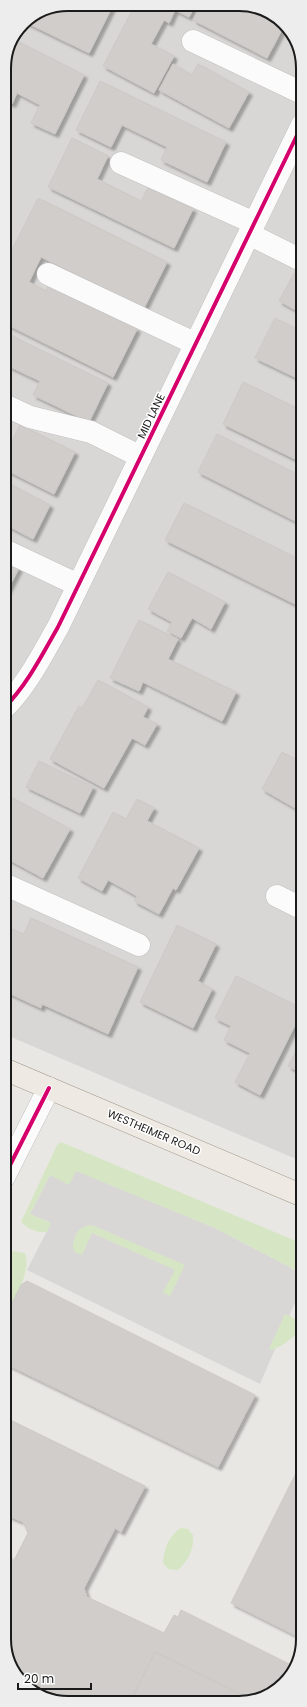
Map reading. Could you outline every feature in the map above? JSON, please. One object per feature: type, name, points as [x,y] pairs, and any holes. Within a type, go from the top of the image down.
[{"type":"main road","name":"WESTHEIMER ROAD","points":[[11,1072],[296,1193]]},
{"type":"street","points":[[193,41],[296,90]]},
{"type":"street","name":"MID LANE","points":[[11,699],[36,667],[78,585],[296,137]]},
{"type":"street","points":[[121,163],[252,229],[296,257]]},
{"type":"street","points":[[48,274],[196,344]]},
{"type":"street","points":[[11,408],[30,417],[91,432],[141,457]]},
{"type":"street","points":[[11,553],[78,585]]},
{"type":"street","points":[[11,887],[139,945]]},
{"type":"street","points":[[277,896],[296,906]]},
{"type":"street","points":[[11,1163],[49,1088]]},
{"type":"shaded area","points":[[57,12],[250,12],[264,17],[279,28],[290,43],[296,61],[296,1159],[11,1037],[11,64],[15,46],[28,28],[46,15]]},
{"type":"shaded area","points":[[76,1170],[215,1228],[296,1270],[296,1300],[260,1384],[27,1270],[51,1223],[30,1214],[50,1175]]},
{"type":"green space","points":[[61,1142],[296,1241],[296,1270],[215,1228],[76,1171],[69,1185],[50,1175],[30,1214],[51,1223],[47,1232],[39,1232],[29,1229],[21,1222],[57,1145]]},
{"type":"green space","points":[[92,1225],[185,1265],[170,1296],[163,1292],[175,1270],[92,1233],[82,1255],[76,1253],[73,1249],[73,1244],[77,1232],[83,1227]]},
{"type":"green space","points":[[11,1251],[25,1253],[26,1261],[24,1278],[11,1307]]},
{"type":"green space","points":[[285,1314],[295,1319],[295,1335],[280,1347],[272,1350],[269,1349]]},
{"type":"green space","points":[[180,1528],[188,1529],[193,1535],[192,1550],[188,1558],[178,1570],[168,1569],[163,1563],[164,1553],[172,1536]]},
{"type":"building","points":[[110,11],[89,53],[31,25],[46,15],[57,12]]},
{"type":"building","points":[[132,11],[175,11],[169,23],[164,20],[151,44],[174,56],[154,93],[103,66]]},
{"type":"building","points":[[177,11],[192,11],[189,17]]},
{"type":"building","points":[[198,11],[250,12],[264,17],[274,23],[281,31],[267,58],[193,20]]},
{"type":"building","points":[[18,41],[84,75],[55,134],[31,123],[40,105],[17,93],[12,104],[11,64],[15,46]]},
{"type":"building","points":[[173,64],[192,75],[198,64],[249,92],[229,128],[159,90]]},
{"type":"building","points":[[100,81],[226,142],[207,182],[161,160],[167,147],[122,125],[111,147],[76,130]]},
{"type":"building","points":[[72,138],[108,156],[97,179],[141,201],[148,188],[193,209],[174,248],[48,187]]},
{"type":"building","points":[[38,198],[167,262],[144,308],[41,257],[29,282],[46,291],[48,286],[137,329],[113,377],[11,326],[11,252]]},
{"type":"building","points":[[294,273],[296,274],[296,310],[279,301]]},
{"type":"building","points":[[275,318],[296,328],[296,378],[255,358]]},
{"type":"building","points":[[11,335],[108,383],[89,422],[33,395],[40,381],[11,367]]},
{"type":"building","points":[[243,382],[296,408],[296,460],[223,424]]},
{"type":"building","points":[[20,425],[75,452],[54,494],[11,472],[11,443]]},
{"type":"building","points":[[217,434],[296,474],[296,521],[198,472]]},
{"type":"building","points":[[11,485],[50,505],[33,539],[11,528]]},
{"type":"building","points":[[184,503],[296,558],[296,605],[165,540]]},
{"type":"building","points":[[11,564],[19,568],[11,583]]},
{"type":"building","points":[[168,572],[225,602],[211,629],[192,618],[181,638],[167,631],[172,622],[148,609]]},
{"type":"building","points":[[139,620],[178,639],[168,659],[236,692],[222,721],[143,682],[139,691],[110,678]]},
{"type":"building","points":[[98,680],[148,707],[143,717],[157,724],[145,745],[132,738],[104,788],[50,759],[79,706],[82,708]]},
{"type":"building","points":[[282,752],[296,760],[296,809],[262,789]]},
{"type":"building","points":[[39,761],[93,787],[80,813],[26,787]]},
{"type":"building","points":[[11,797],[70,829],[43,878],[11,861]]},
{"type":"building","points":[[137,799],[154,808],[147,821],[199,848],[176,890],[173,888],[159,914],[134,901],[137,896],[108,880],[102,891],[78,878],[113,812],[126,819]]},
{"type":"building","points":[[31,918],[138,967],[108,1034],[42,1004],[41,1008],[11,994],[11,929],[24,934]]},
{"type":"building","points":[[177,925],[216,944],[198,981],[212,989],[193,1028],[140,1002]]},
{"type":"building","points":[[236,976],[296,1006],[296,1023],[260,1095],[235,1082],[250,1053],[224,1040],[231,1026],[215,1018]]},
{"type":"building","points":[[296,1051],[296,1070],[288,1066]]},
{"type":"building","points":[[27,1281],[255,1395],[218,1467],[11,1366],[11,1305],[21,1285]]},
{"type":"building","points":[[11,1420],[145,1486],[121,1532],[115,1528],[84,1588],[87,1597],[164,1633],[174,1615],[178,1617],[181,1610],[290,1664],[288,1668],[282,1677],[274,1684],[257,1693],[244,1696],[155,1652],[133,1696],[68,1696],[57,1695],[43,1690],[33,1684],[21,1671],[14,1657],[11,1646],[11,1566],[28,1533],[23,1522],[11,1517]]},
{"type":"building","points":[[296,1473],[296,1636],[231,1603]]},
{"type":"building","points":[[155,1652],[244,1696],[239,1696],[133,1696]]},
{"type":"cycle path","points":[[11,700],[27,680],[58,627],[296,137]]},
{"type":"cycle path","points":[[11,1163],[49,1088]]}]
